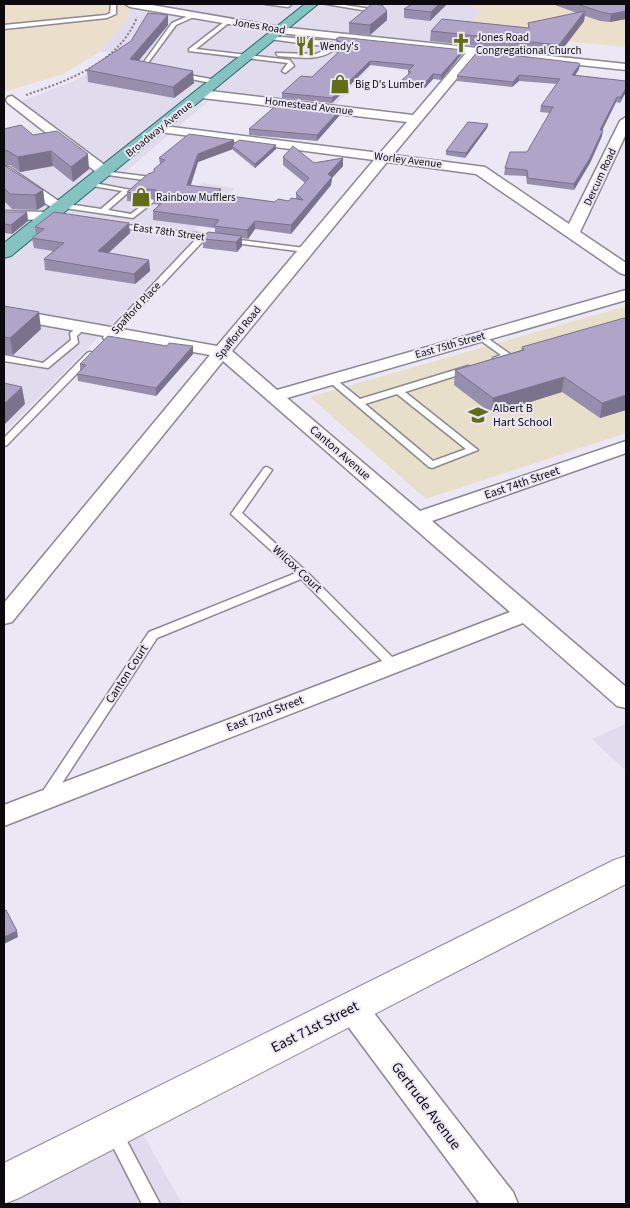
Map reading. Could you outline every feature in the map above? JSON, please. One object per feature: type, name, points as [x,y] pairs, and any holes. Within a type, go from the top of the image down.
[{"type":"main road","name":"Broadway Avenue","points":[[4,252],[58,211],[88,184],[312,4]]},
{"type":"main road","name":"East 71st Street","points":[[4,1184],[626,869]]},
{"type":"street","name":"Jones Road","points":[[132,4],[228,21],[275,34],[474,51],[626,67]]},
{"type":"street","name":"Spafford Road","points":[[4,617],[305,250],[474,51]]},
{"type":"street","name":"Homestead Avenue","points":[[202,94],[417,119]]},
{"type":"street","points":[[12,100],[104,173]]},
{"type":"street","name":"Dercum Road","points":[[573,232],[626,121]]},
{"type":"street","name":"Worley Avenue","points":[[160,128],[480,170],[626,270]]},
{"type":"street","points":[[4,170],[58,211]]},
{"type":"street","points":[[4,215],[58,211]]},
{"type":"street","name":"East 75th Street","points":[[275,396],[626,295]]},
{"type":"street","name":"Canton Avenue","points":[[4,313],[223,352],[626,700]]},
{"type":"street","name":"East 74th Street","points":[[418,519],[626,447]]},
{"type":"street","name":"East 72nd Street","points":[[4,816],[527,613]]},
{"type":"street","name":"Gertrude Avenue","points":[[352,1008],[501,1204]]},
{"type":"lane","points":[[4,27],[104,17],[113,14],[113,4]]},
{"type":"lane","points":[[329,4],[380,11]]},
{"type":"lane","points":[[159,71],[141,68],[174,24],[195,15]]},
{"type":"lane","points":[[228,21],[191,50],[316,56],[328,53],[336,46],[337,40]]},
{"type":"lane","points":[[251,54],[290,62],[292,65],[285,71]]},
{"type":"lane","points":[[168,73],[216,82]]},
{"type":"lane","points":[[104,173],[151,179]]},
{"type":"lane","points":[[88,184],[128,190],[102,211]]},
{"type":"lane","points":[[58,211],[102,211],[133,216],[152,200]]},
{"type":"lane","name":"East 78th Street","points":[[104,223],[305,250]]},
{"type":"lane","name":"Spafford Place","points":[[4,443],[113,332],[203,236]]},
{"type":"lane","points":[[4,358],[46,366],[76,341],[73,335],[82,327]]},
{"type":"lane","points":[[357,403],[507,356],[480,336]]},
{"type":"lane","points":[[331,380],[432,465],[473,450],[398,391]]},
{"type":"lane","name":"Wilcox Court","points":[[267,470],[236,514],[303,574],[393,665]]},
{"type":"lane","name":"Canton Court","points":[[46,799],[153,635],[303,574]]},
{"type":"lane","points":[[112,1129],[152,1204]]},
{"type":"path","points":[[12,100],[81,73],[107,57],[125,39],[136,22],[138,11],[132,4]]},
{"type":"shaded area","points":[[4,4],[133,4],[126,20],[99,52],[63,74],[4,92]]},
{"type":"shaded area","points":[[133,4],[466,4],[482,11],[460,31],[445,29],[427,46],[393,42],[335,106],[211,99],[118,178],[197,188],[202,183],[235,188],[195,230],[203,231],[4,433],[4,142],[53,133],[16,103],[72,82],[100,66],[117,52],[99,52],[126,20]]},
{"type":"shaded area","points":[[466,4],[626,4],[626,47],[460,31],[482,11]]},
{"type":"shaded area","name":"Albert B Hart School","points":[[626,306],[626,433],[426,499],[310,397]]},
{"type":"shaded area","points":[[626,724],[626,771],[592,739]]},
{"type":"shaded area","points":[[134,1118],[182,1204],[4,1204],[4,1184]]},
{"type":"building","points":[[372,4],[382,5],[387,11],[370,25],[349,23]]},
{"type":"building","points":[[412,4],[439,4],[431,12],[404,9]]},
{"type":"building","points":[[577,4],[626,4],[626,11],[611,14]]},
{"type":"building","points":[[585,11],[559,45],[431,31],[442,19],[529,28],[528,23]]},
{"type":"building","points":[[148,13],[168,15],[130,59],[193,71],[173,87],[87,70],[131,41]]},
{"type":"building","points":[[339,37],[463,50],[441,75],[433,74],[425,83],[402,80],[411,72],[408,71],[414,65],[370,61],[332,98],[282,93],[301,76],[312,77],[343,48],[334,47],[340,42],[336,39]]},
{"type":"building","points":[[478,51],[578,63],[580,64],[572,75],[626,81],[626,88],[621,97],[617,97],[600,130],[603,130],[590,158],[574,184],[528,178],[527,170],[505,168],[510,152],[527,152],[553,107],[541,106],[560,79],[519,75],[513,82],[457,76]]},
{"type":"building","points":[[278,104],[339,111],[317,135],[249,129]]},
{"type":"building","points":[[468,122],[488,124],[466,153],[446,151]]},
{"type":"building","points":[[21,125],[33,135],[57,131],[88,154],[71,167],[51,151],[18,157],[4,150],[4,129]]},
{"type":"building","points":[[189,134],[234,140],[198,154],[187,185],[221,189],[215,194],[275,202],[278,199],[289,201],[291,198],[303,200],[296,193],[309,178],[283,157],[293,146],[314,163],[343,158],[328,174],[332,177],[291,225],[255,221],[247,230],[214,226],[219,220],[153,211],[167,198],[153,196],[157,192],[156,190],[148,189],[142,194],[127,192],[148,174],[154,172],[154,169],[165,160],[159,158]]},
{"type":"building","points":[[239,140],[276,145],[255,164],[232,146]]},
{"type":"building","points":[[4,165],[43,190],[35,195],[10,194],[4,188]]},
{"type":"building","points":[[4,212],[27,212],[11,225],[4,224]]},
{"type":"building","points":[[54,212],[129,223],[98,251],[149,260],[134,274],[44,259],[64,243],[32,238],[44,229],[35,227]]},
{"type":"building","points":[[208,232],[242,236],[236,242],[203,239]]},
{"type":"building","points":[[4,306],[39,312],[10,338],[4,337]]},
{"type":"building","points":[[626,319],[626,395],[602,403],[564,377],[493,398],[455,370],[524,350],[522,347]]},
{"type":"building","points":[[108,336],[167,346],[169,343],[193,346],[156,388],[77,374],[86,365],[80,364]]},
{"type":"building","points":[[4,383],[22,387],[4,404]]},
{"type":"building","points":[[6,910],[17,931],[4,937],[4,911]]},
{"type":"place","name":"Jones Road Congregational Church","points":[[461,43]]},
{"type":"place","name":"Wendy's","points":[[305,46]]},
{"type":"place","name":"Big D's Lumber","points":[[340,84]]},
{"type":"place","name":"Rainbow Mufflers","points":[[141,197]]},
{"type":"place","name":"Albert B Hart School","points":[[478,415]]}]
